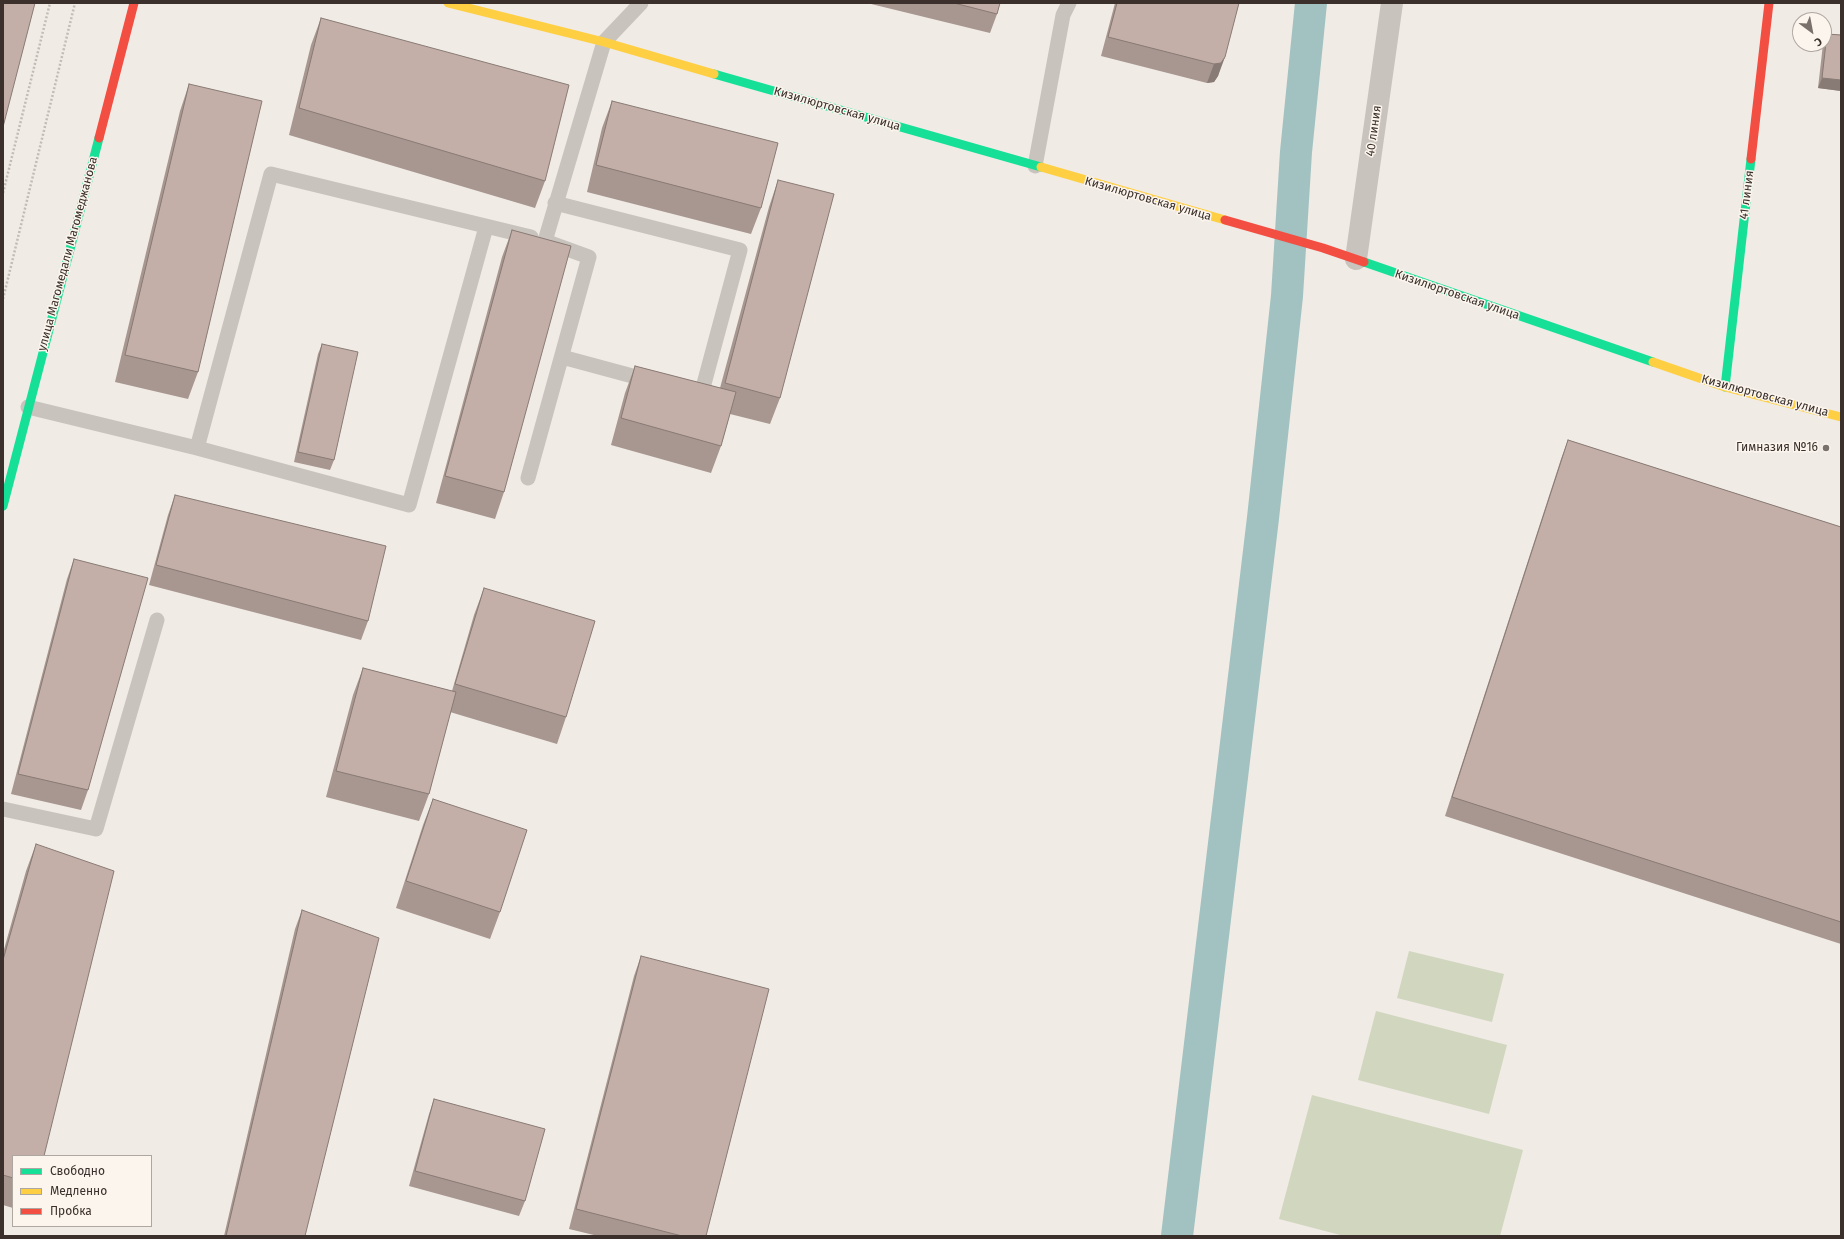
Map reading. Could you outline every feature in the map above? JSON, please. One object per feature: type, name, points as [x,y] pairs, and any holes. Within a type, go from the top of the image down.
[{"type":"street","name":"улица Магомедали Магомеджановa","points":[[3,506],[134,3]]},
{"type":"street","name":"Кизилюртовская улица","points":[[448,3],[604,42],[1268,234],[1323,248],[1725,387],[1841,417]]},
{"type":"street","name":"40 линия","points":[[1356,259],[1392,3]]},
{"type":"street","name":"41 линия","points":[[1725,387],[1769,3]]},
{"type":"lane","points":[[545,241],[604,42],[641,3]]},
{"type":"lane","points":[[1035,166],[1063,15],[1069,3]]},
{"type":"lane","points":[[197,448],[271,174],[545,241],[589,257],[528,478]]},
{"type":"lane","points":[[556,203],[740,250],[701,395],[679,389]]},
{"type":"lane","points":[[28,407],[197,448],[410,505],[486,227]]},
{"type":"lane","points":[[562,357],[664,385]]},
{"type":"lane","points":[[3,809],[96,829],[157,620]]},
{"type":"path","points":[[3,193],[50,3]]},
{"type":"path","points":[[3,299],[75,3]]},
{"type":"green space","points":[[1409,951],[1504,974],[1492,1022],[1397,998]]},
{"type":"green space","points":[[1376,1011],[1507,1045],[1489,1114],[1358,1080]]},
{"type":"green space","points":[[1312,1095],[1523,1150],[1500,1236],[1344,1236],[1279,1219]]},
{"type":"building","points":[[3,3],[35,3],[3,127]]},
{"type":"building","points":[[954,3],[1000,3],[997,14]]},
{"type":"building","points":[[1117,3],[1239,3],[1225,57],[1221,63],[1214,64],[1108,37]]},
{"type":"building","points":[[321,18],[569,85],[545,181],[299,108]]},
{"type":"building","points":[[1832,34],[1841,35],[1841,80],[1822,78],[1825,52],[1832,52]]},
{"type":"building","points":[[189,84],[262,101],[198,372],[125,355]]},
{"type":"building","points":[[612,101],[778,143],[761,208],[596,165]]},
{"type":"building","points":[[778,180],[834,194],[780,398],[725,383]]},
{"type":"building","points":[[512,230],[571,246],[504,492],[445,476]]},
{"type":"building","points":[[322,344],[358,352],[334,460],[298,452]]},
{"type":"building","points":[[635,366],[736,392],[721,446],[621,418]]},
{"type":"building","points":[[1568,440],[1841,527],[1841,922],[1452,797]]},
{"type":"building","points":[[175,495],[386,546],[368,621],[156,565]]},
{"type":"building","points":[[74,559],[148,578],[88,790],[18,774]]},
{"type":"building","points":[[484,588],[595,621],[566,717],[455,684]]},
{"type":"building","points":[[363,668],[456,692],[429,794],[336,771]]},
{"type":"building","points":[[433,799],[527,830],[500,912],[406,881]]},
{"type":"building","points":[[36,844],[114,871],[44,1155],[12,1155],[12,1178],[3,1175],[3,960]]},
{"type":"building","points":[[302,910],[379,938],[305,1236],[226,1236]]},
{"type":"building","points":[[641,956],[769,989],[706,1236],[682,1236],[576,1209]]},
{"type":"building","points":[[434,1099],[545,1129],[525,1201],[415,1171]]},
{"type":"waterway","points":[[1177,1236],[1263,518],[1287,296],[1296,152],[1311,3]]},
{"type":"traffic: fast","points":[[714,74],[1041,167]]},
{"type":"traffic: fast","points":[[3,506],[99,138]]},
{"type":"traffic: fast","points":[[1725,387],[1751,159]]},
{"type":"traffic: fast","points":[[1364,262],[1653,362]]},
{"type":"traffic: slow","points":[[448,3],[604,42],[714,74]]},
{"type":"traffic: slow","points":[[1041,167],[1225,220]]},
{"type":"traffic: slow","points":[[1653,362],[1725,387],[1841,417]]},
{"type":"traffic: jam","points":[[99,138],[134,3]]},
{"type":"traffic: jam","points":[[1751,159],[1769,3]]},
{"type":"traffic: jam","points":[[1225,220],[1323,248],[1364,262]]},
{"type":"place","name":"Гимназия №16","points":[[1826,448]]}]
